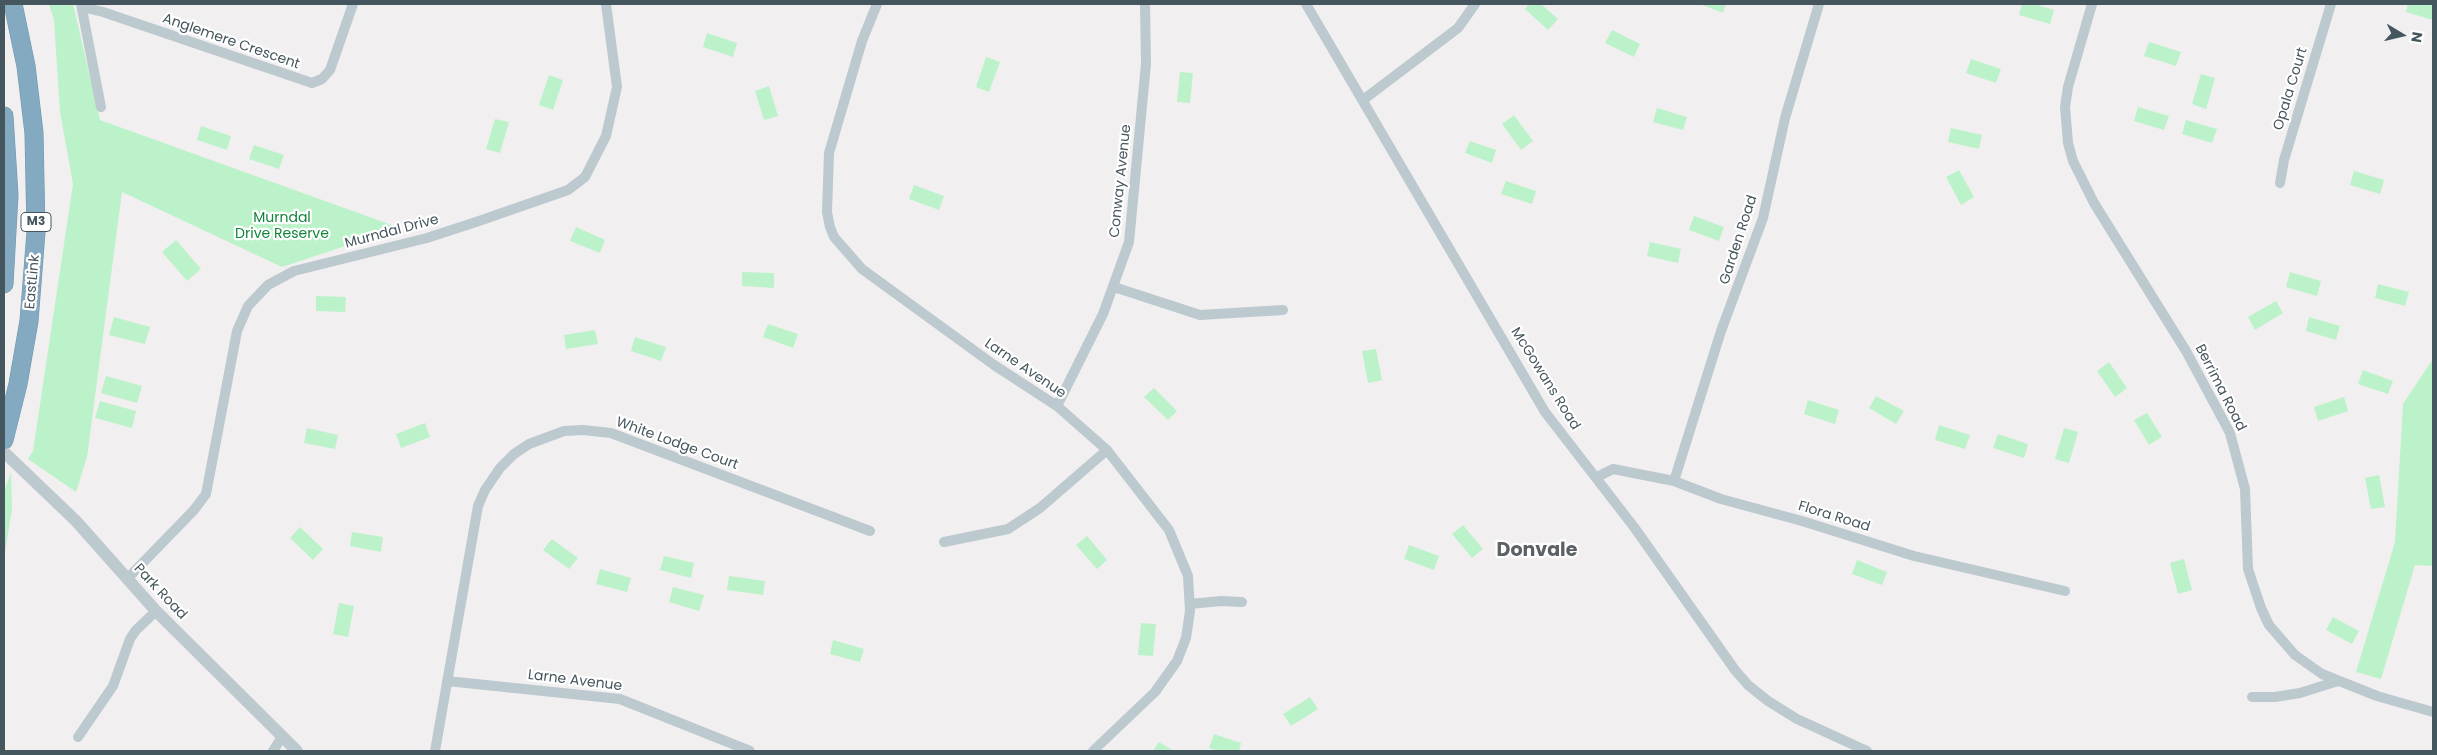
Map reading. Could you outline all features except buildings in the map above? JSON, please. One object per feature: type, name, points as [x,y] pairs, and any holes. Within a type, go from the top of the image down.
[{"type":"highway","name":"EastLink","points":[[4,440],[18,384],[29,321],[36,232],[34,133],[26,66],[13,4]]},
{"type":"highway","name":"EastLink","points":[[4,116],[9,195],[9,232],[4,284]]},
{"type":"street","name":"Anglemere Crescent","points":[[81,6],[312,83],[322,79],[330,70],[353,4]]},
{"type":"street","name":"Murndal Drive","points":[[127,579],[194,510],[206,494],[237,331],[248,306],[268,285],[294,271],[427,238],[478,221],[568,190],[585,177],[606,136],[617,87],[606,4]]},
{"type":"street","name":"Larne Avenue","points":[[877,4],[862,41],[831,144],[827,192],[830,227],[852,260],[987,360],[1058,406],[1107,450],[1176,541],[1188,576],[1190,604],[1186,638],[1171,672],[1156,692],[1093,751]]},
{"type":"street","name":"Conway Avenue","points":[[1058,406],[1114,287],[1130,234],[1146,64],[1146,4]]},
{"type":"street","name":"McGowans Road","points":[[1306,4],[1545,412],[1597,477],[1735,670],[1748,685],[1796,719],[1867,751]]},
{"type":"street","points":[[1363,100],[1447,38],[1458,28],[1475,4]]},
{"type":"street","name":"Garden Road","points":[[1674,481],[1721,331],[1763,218],[1787,109],[1819,4]]},
{"type":"street","name":"Berrima Road","points":[[2092,4],[2068,87],[2065,107],[2068,143],[2072,161],[2094,203],[2186,352],[2230,433],[2245,489],[2248,569],[2261,608],[2269,625],[2295,655],[2322,674],[2377,696],[2433,712]]},
{"type":"street","name":"Opala Court","points":[[2280,183],[2284,160],[2331,4]]},
{"type":"street","points":[[81,6],[101,107]]},
{"type":"street","points":[[1114,287],[1200,315],[1283,310]]},
{"type":"street","name":"White Lodge Court","points":[[435,751],[478,506],[485,490],[500,468],[521,449],[564,431],[583,430],[612,433],[870,532]]},
{"type":"street","points":[[944,542],[1008,528],[1040,508],[1107,450]]},
{"type":"street","name":"Park Road","points":[[4,452],[76,521],[156,611],[296,751]]},
{"type":"street","name":"Flora Road","points":[[1597,477],[1613,469],[1674,481],[1731,502],[1802,521],[1914,556],[2065,591]]},
{"type":"street","points":[[1190,604],[1220,601],[1242,602]]},
{"type":"street","points":[[78,737],[113,686],[130,639],[136,630],[156,611]]},
{"type":"street","name":"Larne Avenue","points":[[447,681],[620,699],[750,751]]},
{"type":"street","points":[[2252,697],[2275,697],[2300,693],[2338,681]]},
{"type":"street","points":[[273,751],[282,737]]},
{"type":"green space","name":"Murndal Drive Reserve","points":[[49,4],[73,4],[100,120],[400,228],[282,267],[122,192],[87,457],[76,492],[28,459],[33,451],[73,184],[60,112],[54,20]]},
{"type":"green space","points":[[1529,4],[1541,4],[1558,19],[1548,30],[1525,9]]},
{"type":"green space","points":[[1700,4],[1726,4],[1723,13]]},
{"type":"green space","points":[[2022,4],[2034,4],[2054,10],[2050,24],[2019,15]]},
{"type":"green space","points":[[2408,4],[2433,5],[2433,20],[2406,12]]},
{"type":"green space","points":[[1612,30],[1640,44],[1634,57],[1605,43]]},
{"type":"green space","points":[[707,33],[737,43],[733,57],[703,47]]},
{"type":"green space","points":[[2149,42],[2181,52],[2176,66],[2144,56]]},
{"type":"green space","points":[[986,57],[1000,62],[989,92],[976,87]]},
{"type":"green space","points":[[1971,59],[2001,69],[1996,83],[1966,73]]},
{"type":"green space","points":[[1180,72],[1193,73],[1190,103],[1177,102]]},
{"type":"green space","points":[[2201,74],[2215,78],[2206,109],[2192,104]]},
{"type":"green space","points":[[549,75],[563,80],[553,110],[539,105]]},
{"type":"green space","points":[[769,86],[778,116],[764,120],[755,91]]},
{"type":"green space","points":[[2138,107],[2169,116],[2164,130],[2134,121]]},
{"type":"green space","points":[[1657,108],[1687,117],[1683,130],[1653,122]]},
{"type":"green space","points":[[1514,115],[1533,141],[1521,150],[1502,124]]},
{"type":"green space","points":[[495,119],[509,122],[500,153],[486,149]]},
{"type":"green space","points":[[2186,120],[2217,129],[2212,143],[2182,134]]},
{"type":"green space","points":[[201,126],[231,136],[227,150],[197,140]]},
{"type":"green space","points":[[1951,128],[1982,135],[1979,149],[1948,142]]},
{"type":"green space","points":[[1470,141],[1496,150],[1492,163],[1465,153]]},
{"type":"green space","points":[[254,145],[284,155],[279,169],[249,159]]},
{"type":"green space","points":[[1959,170],[1974,197],[1961,205],[1946,177]]},
{"type":"green space","points":[[2354,171],[2384,180],[2380,194],[2350,185]]},
{"type":"green space","points":[[1506,181],[1536,191],[1532,204],[1501,194]]},
{"type":"green space","points":[[914,185],[944,196],[939,210],[909,199]]},
{"type":"green space","points":[[1694,216],[1724,227],[1719,241],[1689,230]]},
{"type":"green space","points":[[576,227],[605,240],[600,253],[570,241]]},
{"type":"green space","points":[[176,240],[201,269],[187,281],[162,252]]},
{"type":"green space","points":[[1650,242],[1681,249],[1678,263],[1647,256]]},
{"type":"green space","points":[[742,272],[774,273],[774,288],[742,286]]},
{"type":"green space","points":[[2290,272],[2321,281],[2317,296],[2286,287]]},
{"type":"green space","points":[[2378,284],[2409,292],[2405,306],[2375,298]]},
{"type":"green space","points":[[316,296],[346,297],[345,312],[316,311]]},
{"type":"green space","points":[[2276,301],[2283,313],[2255,330],[2248,317]]},
{"type":"green space","points":[[114,317],[150,327],[145,344],[109,335]]},
{"type":"green space","points":[[2309,317],[2340,326],[2336,340],[2306,331]]},
{"type":"green space","points":[[768,324],[798,334],[793,348],[763,337]]},
{"type":"green space","points":[[595,330],[598,344],[566,349],[564,335]]},
{"type":"green space","points":[[635,337],[666,347],[661,361],[631,351]]},
{"type":"green space","points":[[1376,349],[1382,380],[1368,383],[1362,351]]},
{"type":"green space","points":[[2433,359],[2433,566],[2415,565],[2381,679],[2356,672],[2395,542],[2403,404]]},
{"type":"green space","points":[[2109,362],[2127,388],[2115,397],[2097,371]]},
{"type":"green space","points":[[2363,370],[2393,381],[2388,394],[2358,384]]},
{"type":"green space","points":[[106,376],[142,386],[137,403],[101,393]]},
{"type":"green space","points":[[1154,388],[1177,411],[1168,420],[1144,397]]},
{"type":"green space","points":[[1876,396],[1904,411],[1896,424],[1869,408]]},
{"type":"green space","points":[[2344,397],[2348,411],[2318,421],[2314,407]]},
{"type":"green space","points":[[1808,400],[1839,410],[1835,424],[1804,414]]},
{"type":"green space","points":[[100,401],[136,411],[132,428],[95,418]]},
{"type":"green space","points":[[2147,413],[2162,437],[2149,445],[2134,420]]},
{"type":"green space","points":[[425,423],[430,437],[401,448],[396,434]]},
{"type":"green space","points":[[1939,425],[1970,435],[1965,449],[1935,440]]},
{"type":"green space","points":[[307,428],[338,435],[335,449],[304,443]]},
{"type":"green space","points":[[2064,428],[2078,432],[2069,463],[2055,459]]},
{"type":"green space","points":[[1998,434],[2028,444],[2024,458],[1993,448]]},
{"type":"green space","points":[[11,472],[12,509],[4,558],[4,492]]},
{"type":"green space","points":[[2379,475],[2385,507],[2371,509],[2365,478]]},
{"type":"green space","points":[[1463,525],[1483,549],[1472,558],[1452,534]]},
{"type":"green space","points":[[300,527],[323,549],[313,560],[290,538]]},
{"type":"green space","points":[[352,532],[383,537],[381,552],[350,546]]},
{"type":"green space","points":[[1087,536],[1107,560],[1097,569],[1076,545]]},
{"type":"green space","points":[[552,539],[578,558],[569,569],[543,550]]},
{"type":"green space","points":[[1409,545],[1439,556],[1434,570],[1404,559]]},
{"type":"green space","points":[[664,556],[694,563],[691,578],[660,570]]},
{"type":"green space","points":[[2184,559],[2192,590],[2178,594],[2170,563]]},
{"type":"green space","points":[[1857,560],[1887,572],[1882,585],[1852,574]]},
{"type":"green space","points":[[600,569],[631,578],[627,592],[596,584]]},
{"type":"green space","points":[[729,576],[765,581],[763,595],[727,590]]},
{"type":"green space","points":[[673,587],[704,595],[699,611],[669,602]]},
{"type":"green space","points":[[339,603],[354,606],[348,637],[333,634]]},
{"type":"green space","points":[[2333,617],[2359,631],[2352,644],[2326,630]]},
{"type":"green space","points":[[1141,623],[1156,624],[1153,656],[1138,655]]},
{"type":"green space","points":[[833,640],[864,649],[860,662],[830,654]]},
{"type":"green space","points":[[1310,697],[1318,709],[1291,726],[1283,714]]},
{"type":"green space","points":[[1214,734],[1241,743],[1239,751],[1220,751],[1209,748]]},
{"type":"green space","points":[[1159,742],[1174,751],[1153,751]]},
{"type":"district","name":"Donvale","points":[[1537,551]]}]
